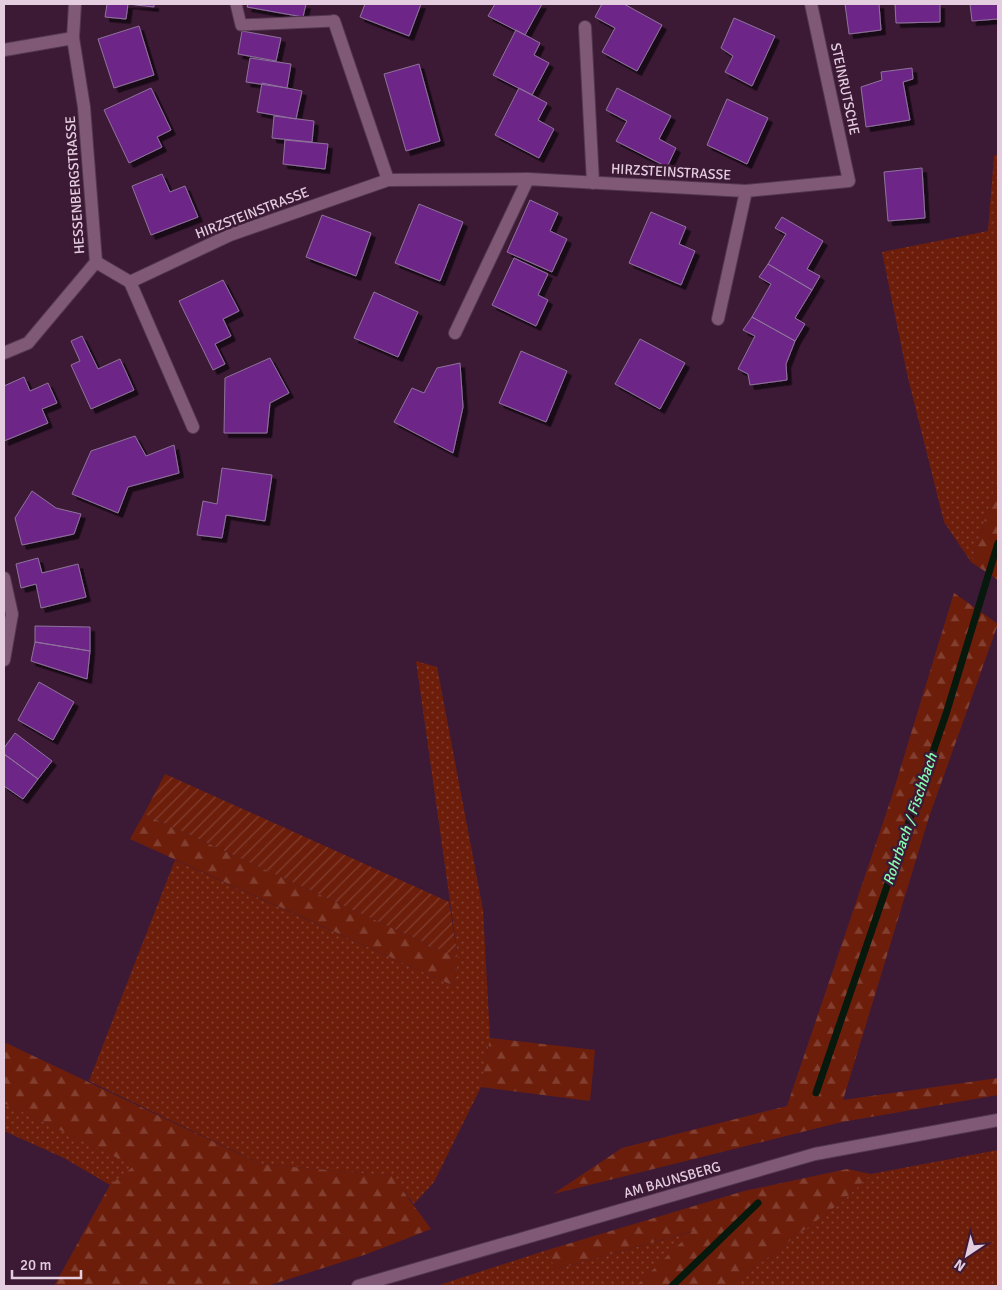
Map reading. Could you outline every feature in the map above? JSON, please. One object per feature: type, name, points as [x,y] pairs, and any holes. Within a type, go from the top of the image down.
[{"type":"street","name":"HESSENBERGSTRASSE","points":[[4,353],[28,343],[96,262],[84,107],[73,38],[75,4]]},
{"type":"street","name":"STEINRUTSCHE","points":[[811,4],[849,181]]},
{"type":"street","points":[[334,21],[388,180]]},
{"type":"street","name":"HIRZSTEINSTRASSE","points":[[585,27],[593,182]]},
{"type":"street","points":[[4,50],[73,38]]},
{"type":"street","points":[[456,333],[528,179]]},
{"type":"street","name":"HIRZSTEINSTRASSE","points":[[130,282],[230,235],[388,180],[528,179],[746,191],[849,181]]},
{"type":"street","name":"HIRZSTEINSTRASSE","points":[[718,319],[746,191]]},
{"type":"street","points":[[96,262],[130,282],[193,427]]},
{"type":"street","points":[[4,578],[12,614],[4,660]]},
{"type":"street","name":"AM BAUNSBERG","points":[[358,1286],[815,1154],[998,1120]]},
{"type":"lane","points":[[236,4],[242,25],[334,21]]},
{"type":"green space","points":[[998,154],[998,480],[971,562],[944,522],[907,374],[882,252],[988,231],[994,156]]},
{"type":"green space","points":[[998,479],[998,580],[971,562]]},
{"type":"green space","points":[[954,593],[998,624],[929,817],[843,1100],[998,1078],[998,1095],[842,1122],[553,1194],[622,1148],[787,1106],[891,799]]},
{"type":"green space","points":[[416,661],[437,667],[483,910],[490,1038],[481,1087],[434,1182],[414,1204],[391,1176],[261,1164],[89,1081],[175,860],[454,986],[458,958]]},
{"type":"green space","points":[[165,774],[449,902],[458,958],[144,814]]},
{"type":"green space","points":[[144,814],[458,958],[454,986],[130,839]]},
{"type":"green space","points":[[490,1038],[595,1050],[590,1101],[481,1087]]},
{"type":"green space","points":[[4,1042],[261,1164],[392,1176],[431,1229],[367,1254],[267,1286],[54,1286],[110,1185],[134,1166],[4,1103]]},
{"type":"green space","points":[[4,1103],[135,1166],[110,1185],[64,1158],[4,1131]]},
{"type":"green space","points":[[998,1150],[998,1286],[730,1286],[844,1200],[871,1174]]},
{"type":"green space","points":[[847,1169],[871,1174],[844,1200],[730,1286],[636,1286],[693,1231],[557,1269],[544,1251],[744,1191]]},
{"type":"green space","points":[[694,1231],[636,1286],[436,1286],[544,1251],[557,1269]]},
{"type":"building","points":[[107,4],[128,4],[126,19],[105,17]]},
{"type":"building","points":[[128,4],[154,4],[154,7]]},
{"type":"building","points":[[248,4],[306,4],[303,17],[247,7]]},
{"type":"building","points":[[365,4],[421,4],[409,36],[360,17]]},
{"type":"building","points":[[495,4],[542,4],[525,35],[488,16]]},
{"type":"building","points":[[602,4],[624,4],[662,25],[637,71],[602,52],[615,28],[595,17]]},
{"type":"building","points":[[845,4],[879,4],[881,30],[849,34]]},
{"type":"building","points":[[895,4],[940,4],[940,22],[896,23]]},
{"type":"building","points":[[970,4],[998,4],[998,19],[972,21]]},
{"type":"building","points":[[734,18],[775,36],[752,86],[725,72],[733,56],[721,48]]},
{"type":"building","points":[[139,26],[154,75],[114,88],[98,39]]},
{"type":"building","points":[[516,30],[540,43],[534,55],[549,63],[532,95],[493,75]]},
{"type":"building","points":[[242,31],[281,38],[276,61],[238,54]]},
{"type":"building","points":[[250,58],[291,64],[287,88],[246,82]]},
{"type":"building","points":[[419,64],[440,141],[406,151],[384,74]]},
{"type":"building","points":[[912,68],[913,79],[903,82],[910,120],[866,127],[861,87],[882,80],[881,72]]},
{"type":"building","points":[[262,83],[302,91],[296,119],[257,112]]},
{"type":"building","points":[[151,88],[171,130],[157,137],[162,147],[129,163],[104,110]]},
{"type":"building","points":[[519,88],[547,103],[538,120],[554,129],[539,158],[495,135]]},
{"type":"building","points":[[617,88],[671,116],[659,139],[676,148],[667,167],[616,141],[627,121],[606,110]]},
{"type":"building","points":[[727,99],[768,118],[747,164],[707,145]]},
{"type":"building","points":[[274,116],[314,121],[312,142],[272,138]]},
{"type":"building","points":[[285,140],[328,144],[325,169],[283,164]]},
{"type":"building","points":[[922,168],[925,218],[888,221],[884,172]]},
{"type":"building","points":[[162,174],[170,192],[185,186],[198,217],[151,235],[132,186]]},
{"type":"building","points":[[530,200],[558,213],[550,231],[567,239],[552,272],[507,252]]},
{"type":"building","points":[[419,204],[463,222],[440,281],[395,263]]},
{"type":"building","points":[[651,212],[686,227],[679,244],[695,251],[681,285],[629,263]]},
{"type":"building","points":[[322,215],[371,233],[356,276],[306,257]]},
{"type":"building","points":[[782,217],[823,241],[807,269],[820,276],[812,290],[768,264],[786,234],[775,228]]},
{"type":"building","points":[[514,258],[548,274],[538,295],[548,300],[536,326],[492,305]]},
{"type":"building","points":[[768,264],[812,290],[795,318],[805,324],[795,341],[752,317],[771,284],[759,277]]},
{"type":"building","points":[[223,280],[239,311],[223,319],[231,336],[215,344],[225,364],[213,370],[179,301]]},
{"type":"building","points":[[374,292],[418,312],[398,357],[354,338]]},
{"type":"building","points":[[752,317],[795,341],[786,364],[787,380],[750,385],[748,374],[738,369],[755,336],[743,330]]},
{"type":"building","points":[[82,336],[98,369],[120,359],[134,390],[91,409],[71,365],[80,361],[71,341]]},
{"type":"building","points":[[640,339],[685,363],[660,409],[615,384]]},
{"type":"building","points":[[521,351],[567,371],[546,422],[499,403]]},
{"type":"building","points":[[270,358],[289,393],[270,403],[267,433],[224,433],[225,378]]},
{"type":"building","points":[[460,363],[463,407],[453,453],[394,422],[412,388],[424,393],[437,368]]},
{"type":"building","points":[[24,377],[30,391],[48,383],[57,403],[42,409],[48,423],[4,441],[4,386]]},
{"type":"building","points":[[135,436],[146,456],[174,445],[179,473],[128,487],[118,513],[72,494],[91,451]]},
{"type":"building","points":[[222,468],[272,475],[265,521],[226,515],[222,538],[197,535],[203,501],[217,504]]},
{"type":"building","points":[[32,491],[56,508],[81,514],[74,534],[22,545],[15,518]]},
{"type":"building","points":[[38,558],[42,573],[78,564],[86,597],[41,608],[36,584],[21,588],[16,564]]},
{"type":"building","points":[[35,626],[90,627],[90,651],[35,642]]},
{"type":"building","points":[[35,642],[90,651],[87,679],[31,661]]},
{"type":"building","points":[[39,682],[74,702],[53,740],[18,720]]},
{"type":"building","points":[[15,733],[52,761],[38,779],[4,754],[4,748]]},
{"type":"building","points":[[4,754],[38,779],[23,799],[4,786]]},
{"type":"waterway","name":"Rohrbach / Fischbach","points":[[816,1093],[946,714],[998,543]]},
{"type":"waterway","name":"Rohrbach / Fischbach","points":[[672,1286],[758,1203]]}]
